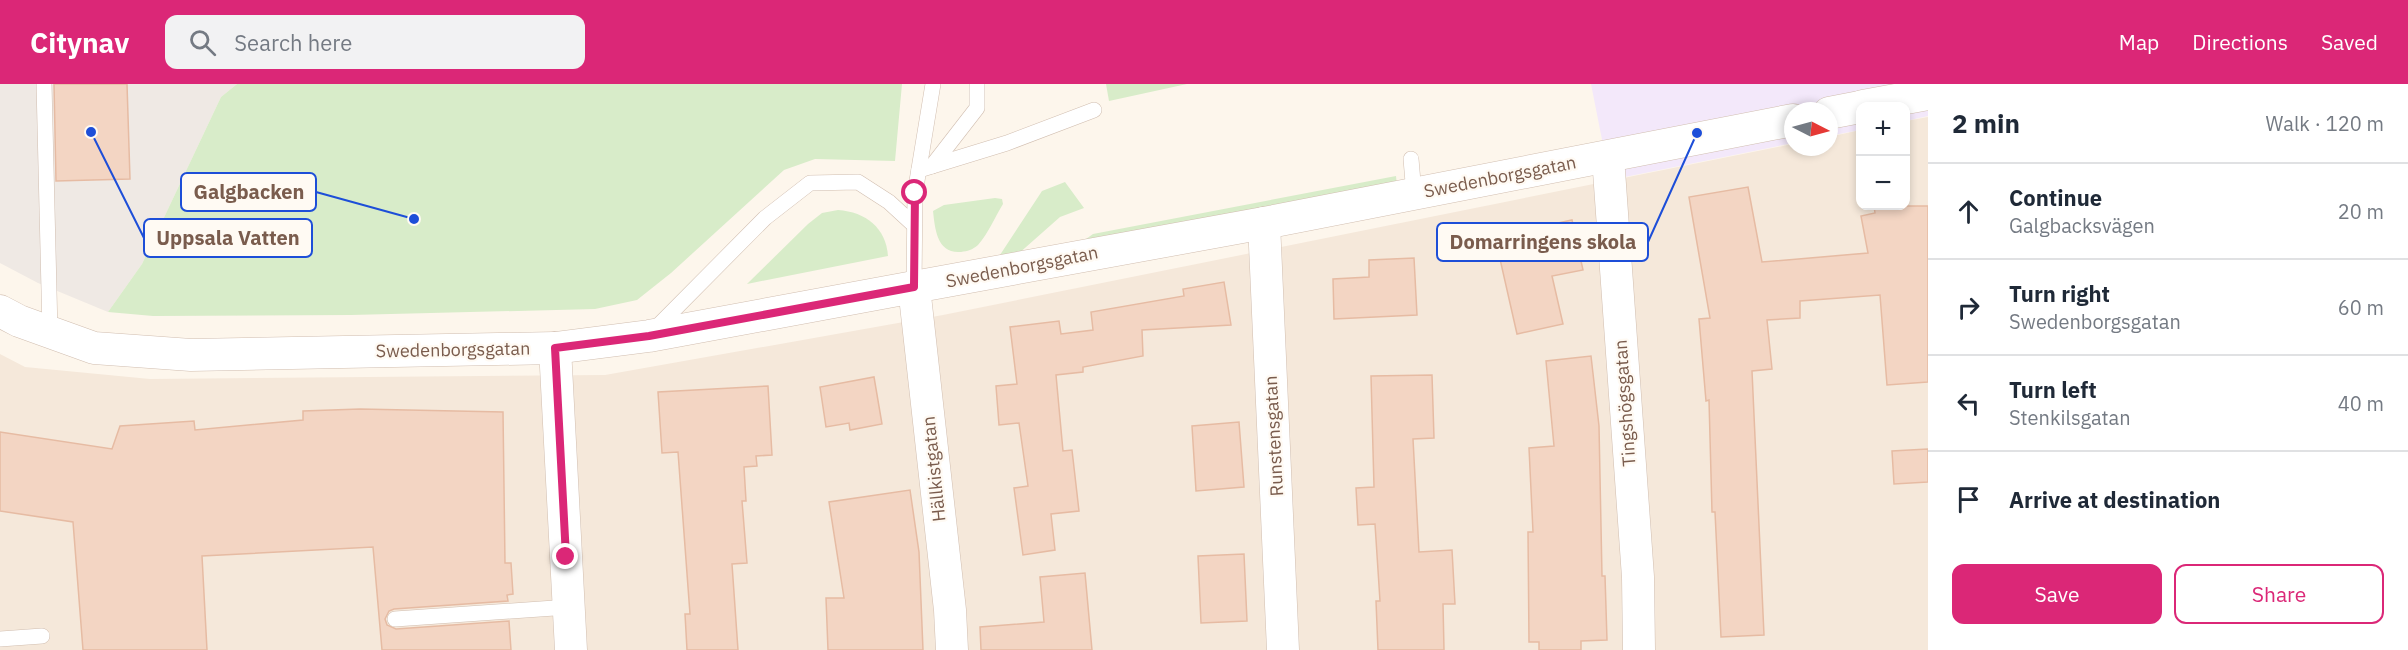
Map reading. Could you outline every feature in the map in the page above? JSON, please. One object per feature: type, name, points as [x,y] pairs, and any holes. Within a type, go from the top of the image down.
[{"type":"street","points":[[1887,102],[1928,94]]},
{"type":"street","points":[[1838,111],[1856,108]]},
{"type":"street","name":"Swedenborgsgatan","points":[[0,311],[50,333],[93,348],[191,354],[555,348],[649,336],[1264,223],[1784,122]]},
{"type":"street","name":"Tingshögsgatan","points":[[1608,156],[1637,566],[1640,650]]},
{"type":"street","name":"Runstensgatan","points":[[1264,223],[1283,650]]},
{"type":"street","name":"Hällkistgatan","points":[[914,287],[950,610],[952,650]]},
{"type":"street","points":[[555,348],[571,650]]},
{"type":"lane","points":[[44,84],[50,333]]},
{"type":"lane","points":[[926,168],[933,84]]},
{"type":"lane","points":[[914,287],[915,193],[926,168],[977,108],[977,84]]},
{"type":"lane","points":[[926,168],[1007,143],[1094,110]]},
{"type":"lane","points":[[1410,159],[1414,194]]},
{"type":"lane","points":[[649,336],[765,218],[810,183],[858,182],[889,201],[914,225]]},
{"type":"lane","points":[[395,619],[568,607]]},
{"type":"lane","points":[[0,639],[42,636]]},
{"type":"shaded area","points":[[0,84],[237,84],[221,97],[142,264],[108,312],[38,283],[0,263]]},
{"type":"shaded area","points":[[1591,84],[1928,84],[1928,116],[1910,120],[1910,102],[1856,102],[1856,131],[1838,134],[1838,102],[1784,102],[1784,145],[1610,180]]},
{"type":"shaded area","points":[[1928,117],[1928,650],[0,650],[0,354],[25,367],[150,379],[605,375],[943,315],[1784,146],[1784,156],[1838,156],[1838,135],[1856,131],[1856,210],[1910,210],[1910,120]]},
{"type":"green space","points":[[237,84],[902,84],[895,161],[815,159],[784,170],[671,273],[637,300],[595,309],[351,315],[153,316],[108,312],[142,264],[221,97]]},
{"type":"green space","points":[[1106,84],[1187,84],[1109,101]]},
{"type":"green space","points":[[1396,176],[1397,186],[1087,245],[1086,239],[1093,234]]},
{"type":"green space","points":[[1065,182],[1084,208],[1060,217],[1017,255],[998,258],[1042,191]]},
{"type":"green space","points":[[1002,199],[1003,204],[978,245],[970,250],[953,252],[942,245],[936,232],[933,211],[944,205]]},
{"type":"green space","points":[[838,210],[857,214],[873,223],[883,237],[888,256],[747,284],[808,224],[822,213]]},
{"type":"building","points":[[54,84],[127,84],[130,179],[56,181]]},
{"type":"building","points":[[1748,187],[1762,262],[1868,253],[1861,216],[1875,213],[1875,210],[1910,210],[1910,206],[1928,206],[1928,382],[1887,385],[1880,295],[1800,301],[1800,318],[1767,320],[1772,369],[1752,371],[1764,635],[1721,637],[1715,512],[1712,512],[1709,400],[1706,401],[1699,319],[1710,318],[1689,197]]},
{"type":"building","points":[[1572,220],[1583,270],[1552,276],[1563,324],[1517,334],[1495,237]]},
{"type":"building","points":[[1414,258],[1417,315],[1334,319],[1333,279],[1369,277],[1369,260]]},
{"type":"building","points":[[1224,282],[1231,325],[1142,330],[1143,356],[1083,367],[1083,372],[1056,375],[1063,451],[1072,450],[1079,511],[1051,514],[1055,550],[1023,555],[1014,488],[1028,486],[1019,423],[999,425],[996,386],[1017,384],[1010,327],[1059,321],[1061,334],[1093,330],[1091,312],[1184,296],[1183,289]]},
{"type":"building","points":[[1591,356],[1599,426],[1602,576],[1605,576],[1607,640],[1581,641],[1581,650],[1539,650],[1539,642],[1529,642],[1528,532],[1533,532],[1529,448],[1554,446],[1546,361]]},
{"type":"building","points":[[1432,375],[1434,438],[1413,439],[1419,552],[1452,550],[1455,604],[1443,604],[1444,650],[1378,650],[1376,601],[1380,601],[1375,524],[1358,525],[1356,488],[1374,487],[1371,376]]},
{"type":"building","points":[[874,377],[882,424],[850,430],[849,423],[826,427],[820,387]]},
{"type":"building","points":[[768,386],[772,455],[756,456],[757,466],[744,467],[746,501],[742,501],[747,563],[732,564],[738,650],[687,650],[685,614],[690,614],[678,452],[662,453],[658,392]]},
{"type":"building","points":[[360,409],[503,412],[505,563],[511,563],[513,594],[507,595],[508,601],[394,609],[389,611],[385,619],[387,625],[396,629],[509,621],[511,650],[382,650],[373,547],[202,556],[207,650],[83,650],[73,522],[0,511],[0,432],[112,449],[120,426],[194,421],[195,430],[303,420],[303,411]]},
{"type":"building","points":[[1239,422],[1244,487],[1196,491],[1192,426]]},
{"type":"building","points":[[1928,449],[1928,482],[1894,484],[1892,451]]},
{"type":"building","points":[[910,490],[919,552],[923,650],[828,650],[826,598],[844,598],[829,502]]},
{"type":"building","points":[[1244,554],[1247,621],[1201,623],[1198,556]]},
{"type":"building","points":[[1085,573],[1092,650],[981,650],[980,627],[1044,622],[1040,577]]},
{"type":"place","name":"Uppsala Vatten","points":[[91,132]]},
{"type":"place","name":"Domarringens skola","points":[[1697,133]]},
{"type":"place","name":"Galgbacken","points":[[414,219]]},
{"type":"route","points":[[566,557],[555,348],[649,336],[914,287],[915,193]]}]
